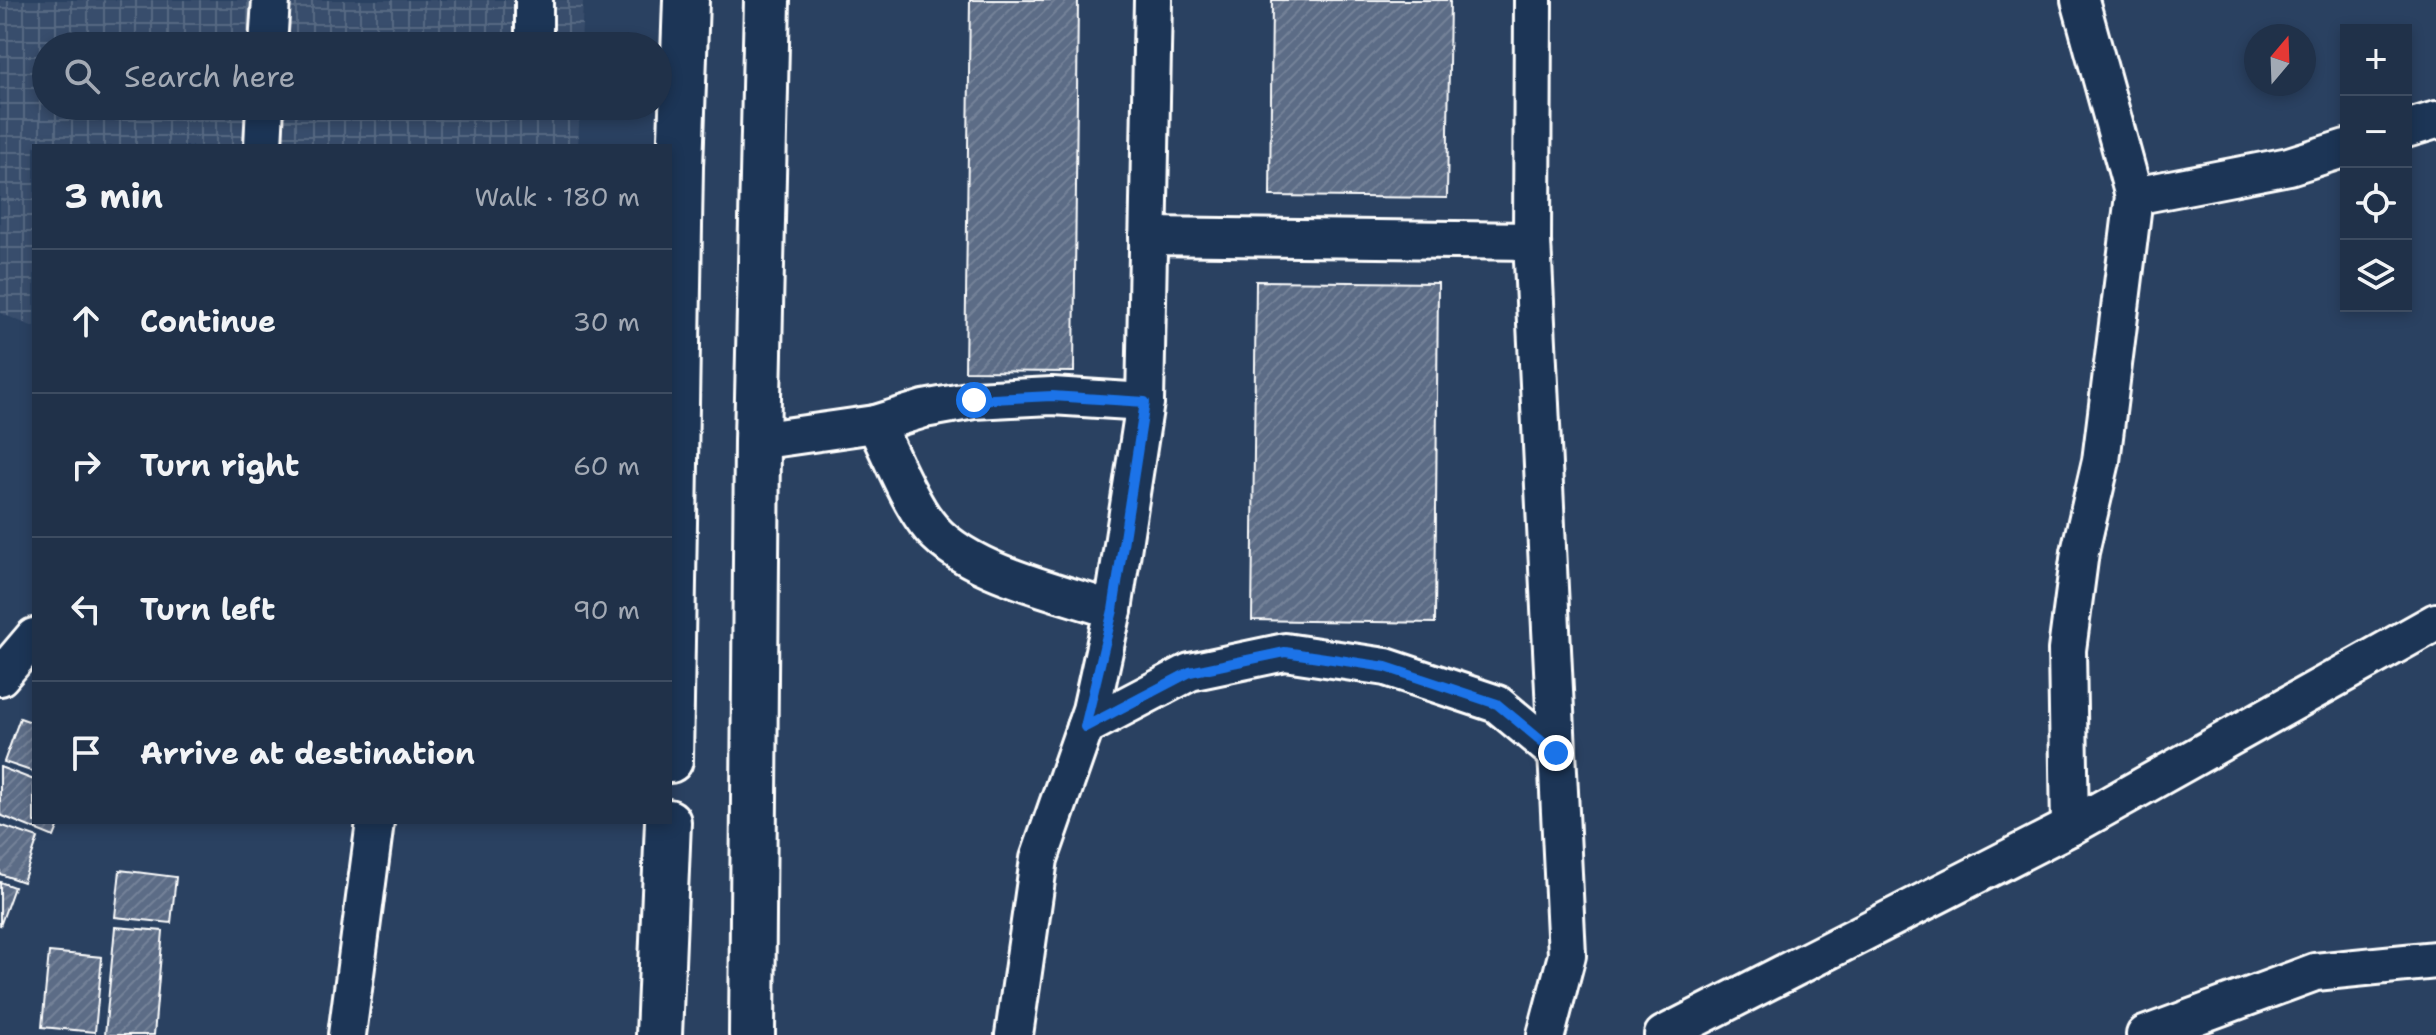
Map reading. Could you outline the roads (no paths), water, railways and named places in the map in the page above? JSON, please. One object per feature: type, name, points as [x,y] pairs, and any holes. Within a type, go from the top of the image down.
[{"type":"main road","points":[[672,505],[686,0]]},
{"type":"main road","points":[[752,1035],[757,441],[767,0]]},
{"type":"main road","points":[[659,1035],[668,824]]},
{"type":"street","points":[[269,32],[271,0]]},
{"type":"street","points":[[534,0],[534,32]]},
{"type":"street","points":[[1014,1035],[1039,859],[1085,727],[1113,610],[1145,402],[1153,0]]},
{"type":"street","points":[[1533,0],[1532,241],[1567,955],[1546,1035]]},
{"type":"street","points":[[2070,827],[2069,637],[2080,552],[2101,461],[2134,196],[2080,0]]},
{"type":"street","points":[[263,144],[264,120]]},
{"type":"street","points":[[2412,127],[2436,120]]},
{"type":"street","points":[[2134,196],[2289,166],[2340,150]]},
{"type":"street","points":[[1148,236],[1532,241]]},
{"type":"street","points":[[757,441],[875,424],[924,409],[1000,398],[1052,396],[1145,402]]},
{"type":"street","points":[[875,424],[925,521],[956,550],[995,571],[1113,610]]},
{"type":"street","points":[[1663,1035],[2070,827],[2436,622]]},
{"type":"street","points":[[0,677],[32,639]]},
{"type":"street","points":[[1085,727],[1190,672],[1285,652],[1386,667],[1497,704],[1556,753]]},
{"type":"street","points":[[347,1035],[375,824]]},
{"type":"street","points":[[2145,1035],[2315,972],[2436,960]]}]
